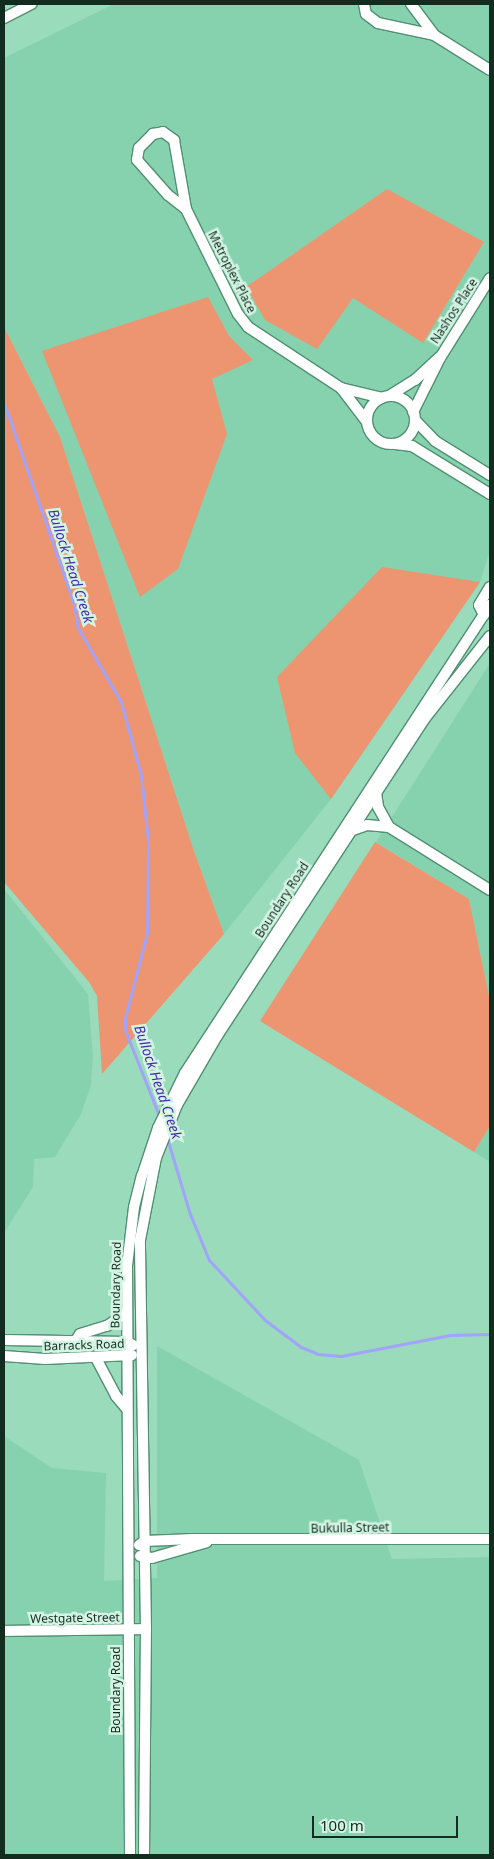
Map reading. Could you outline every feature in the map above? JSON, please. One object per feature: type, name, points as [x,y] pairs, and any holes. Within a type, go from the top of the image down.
[{"type":"street","points":[[4,18],[32,4]]},
{"type":"street","points":[[364,4],[366,14],[378,23],[434,35],[490,70]]},
{"type":"street","points":[[411,4],[434,35]]},
{"type":"street","name":"Metroplex Place","points":[[186,209],[168,194],[137,160],[139,148],[153,134],[163,132],[174,140],[186,209],[238,314],[248,327],[341,388],[367,422]]},
{"type":"street","name":"Nashos Place","points":[[414,416],[440,358],[490,278]]},
{"type":"street","name":"Nashos Place","points":[[386,397],[415,380],[440,358]]},
{"type":"street","name":"Metroplex Place","points":[[341,388],[386,397]]},
{"type":"street","points":[[490,475],[435,441],[414,416],[404,400],[386,397],[370,408],[367,422],[379,441],[412,446],[490,494]]},
{"type":"street","points":[[395,444],[409,436],[414,416]]},
{"type":"street","points":[[484,615],[479,605],[490,587]]},
{"type":"street","name":"Boundary Road","points":[[130,1855],[128,1629],[130,1551],[126,1408],[128,1241],[146,1178],[177,1105],[214,1034],[490,605]]},
{"type":"street","name":"Boundary Road","points":[[214,1034],[426,717],[490,636]]},
{"type":"street","points":[[376,792],[378,807],[388,827]]},
{"type":"street","points":[[350,831],[367,825],[388,827],[490,890]]},
{"type":"street","name":"Boundary Road","points":[[144,1855],[146,1629],[140,1240],[146,1178]]},
{"type":"street","points":[[75,1342],[80,1334],[107,1326],[127,1312]]},
{"type":"street","name":"Barracks Road","points":[[4,1340],[128,1342],[142,1351]]},
{"type":"street","name":"Barracks Road","points":[[4,1356],[127,1357],[142,1351]]},
{"type":"street","points":[[96,1358],[107,1374],[116,1396],[126,1408]]},
{"type":"street","name":"Bukulla Street","points":[[145,1541],[490,1539]]},
{"type":"street","points":[[144,1558],[130,1551],[145,1541]]},
{"type":"street","name":"Bukulla Street","points":[[144,1558],[152,1558],[209,1541]]},
{"type":"street","name":"Westgate Street","points":[[4,1631],[146,1629]]},
{"type":"shaded area","points":[[114,4],[490,4],[490,551],[480,582],[331,799],[224,934],[194,851],[60,437],[4,327],[4,58]]},
{"type":"shaded area","points":[[387,189],[484,242],[423,343],[353,298],[317,349],[265,320],[246,287]]},
{"type":"shaded area","points":[[208,297],[229,336],[253,360],[212,379],[227,434],[178,569],[140,597],[42,351]]},
{"type":"shaded area","points":[[4,327],[60,437],[194,851],[224,934],[102,1074],[97,996],[89,982],[4,882]]},
{"type":"shaded area","points":[[382,567],[480,582],[331,799],[295,753],[277,677]]},
{"type":"shaded area","points":[[490,663],[490,1001],[469,899],[376,842]]},
{"type":"shaded area","points":[[375,842],[469,899],[490,1001],[490,1126],[474,1152],[260,1021]]},
{"type":"shaded area","points":[[4,889],[88,994],[93,1057],[91,1085],[81,1114],[55,1157],[34,1159],[33,1187],[4,1233]]},
{"type":"shaded area","points":[[490,1126],[490,1162],[474,1152]]},
{"type":"shaded area","points":[[157,1346],[359,1460],[392,1559],[490,1557],[490,1855],[4,1855],[4,1436],[52,1468],[106,1473],[104,1581],[157,1578]]},
{"type":"waterway","name":"Bullock Head Creek","points":[[4,403],[74,604],[78,628],[121,702],[141,775],[148,840],[147,933],[125,1018],[125,1030],[160,1118]]},
{"type":"waterway","name":"Bullock Head Creek","points":[[167,1138],[190,1214],[209,1260],[265,1320],[301,1347],[318,1354],[341,1356],[450,1335],[490,1334]]}]
